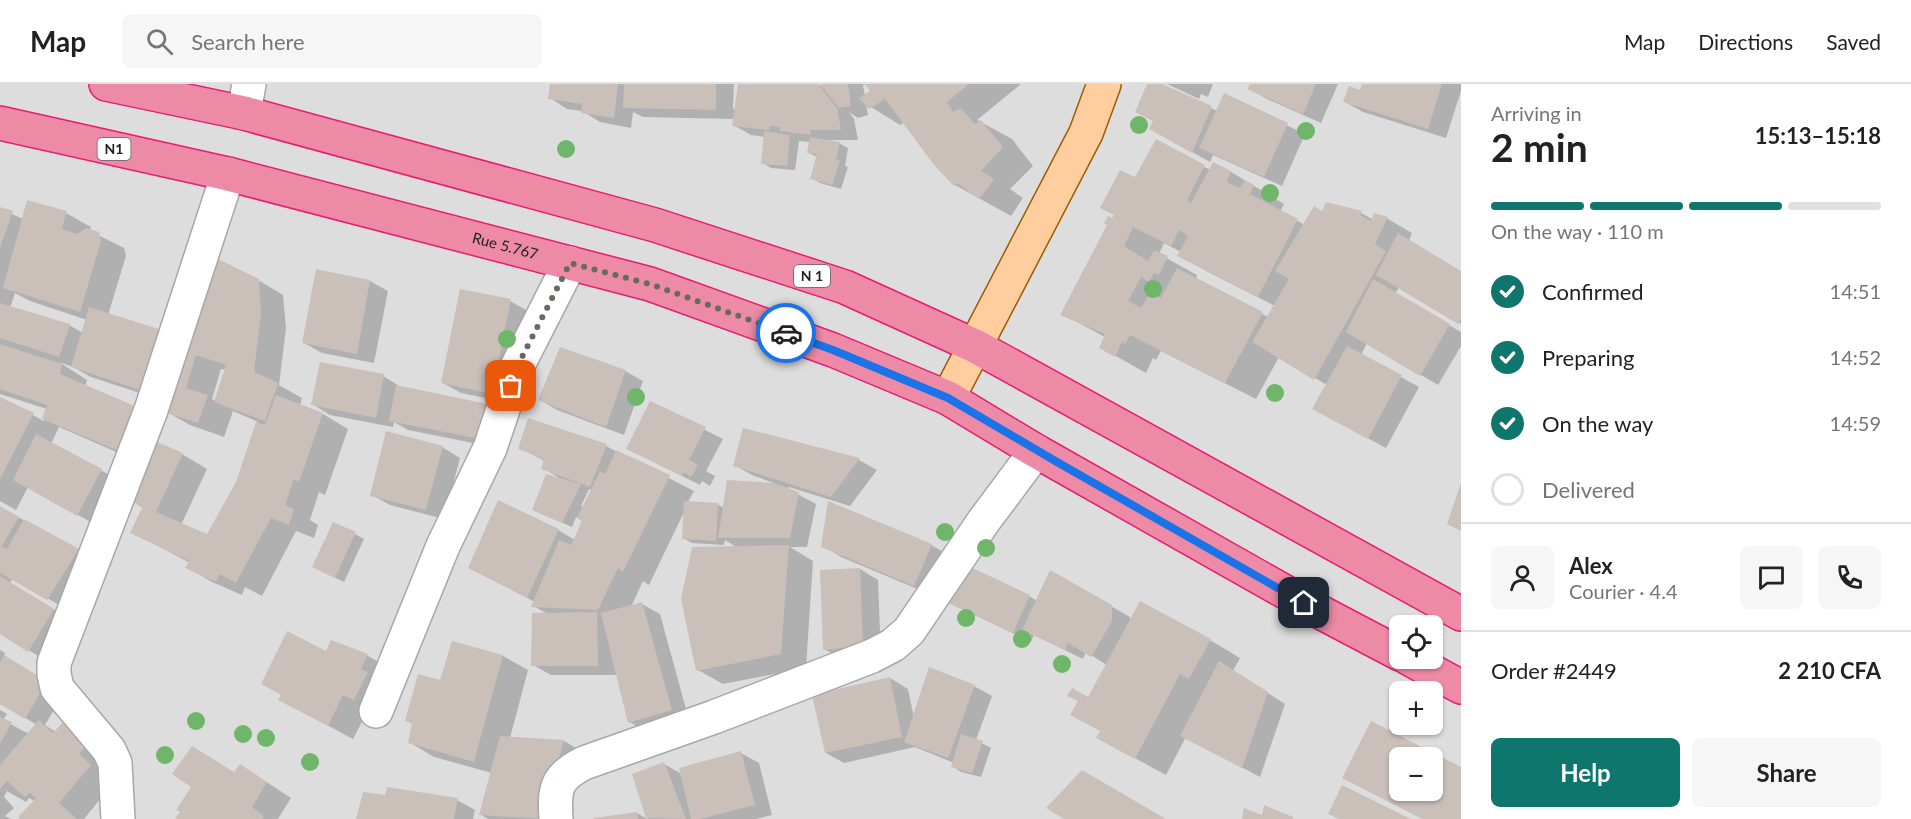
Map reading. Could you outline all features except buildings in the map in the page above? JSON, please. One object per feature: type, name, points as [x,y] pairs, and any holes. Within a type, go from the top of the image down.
[{"type":"highway","name":"N 1","points":[[106,84],[247,99],[655,225],[845,287],[975,346],[1461,614]]},
{"type":"highway","name":"Rue 5.767","points":[[0,123],[228,174],[650,284],[833,350],[948,398],[1036,451],[1389,648]]},
{"type":"highway","points":[[1428,669],[1461,687]]},
{"type":"main road","points":[[948,398],[1086,132],[1104,84]]},
{"type":"street","points":[[118,819],[115,763],[109,750],[57,688],[54,663],[151,410],[228,174]]},
{"type":"street","points":[[376,711],[444,546],[489,448],[518,365],[570,263]]},
{"type":"street","points":[[556,819],[555,797],[560,780],[569,771],[584,763],[714,717],[872,656],[893,645],[909,631],[983,522],[1036,451]]},
{"type":"shaded area","points":[[0,84],[1461,84],[1461,819],[0,819]]},
{"type":"way so far","points":[[511,386],[518,365],[570,263],[650,284],[786,333]]},
{"type":"route","points":[[786,333],[948,398],[1304,603]]}]
